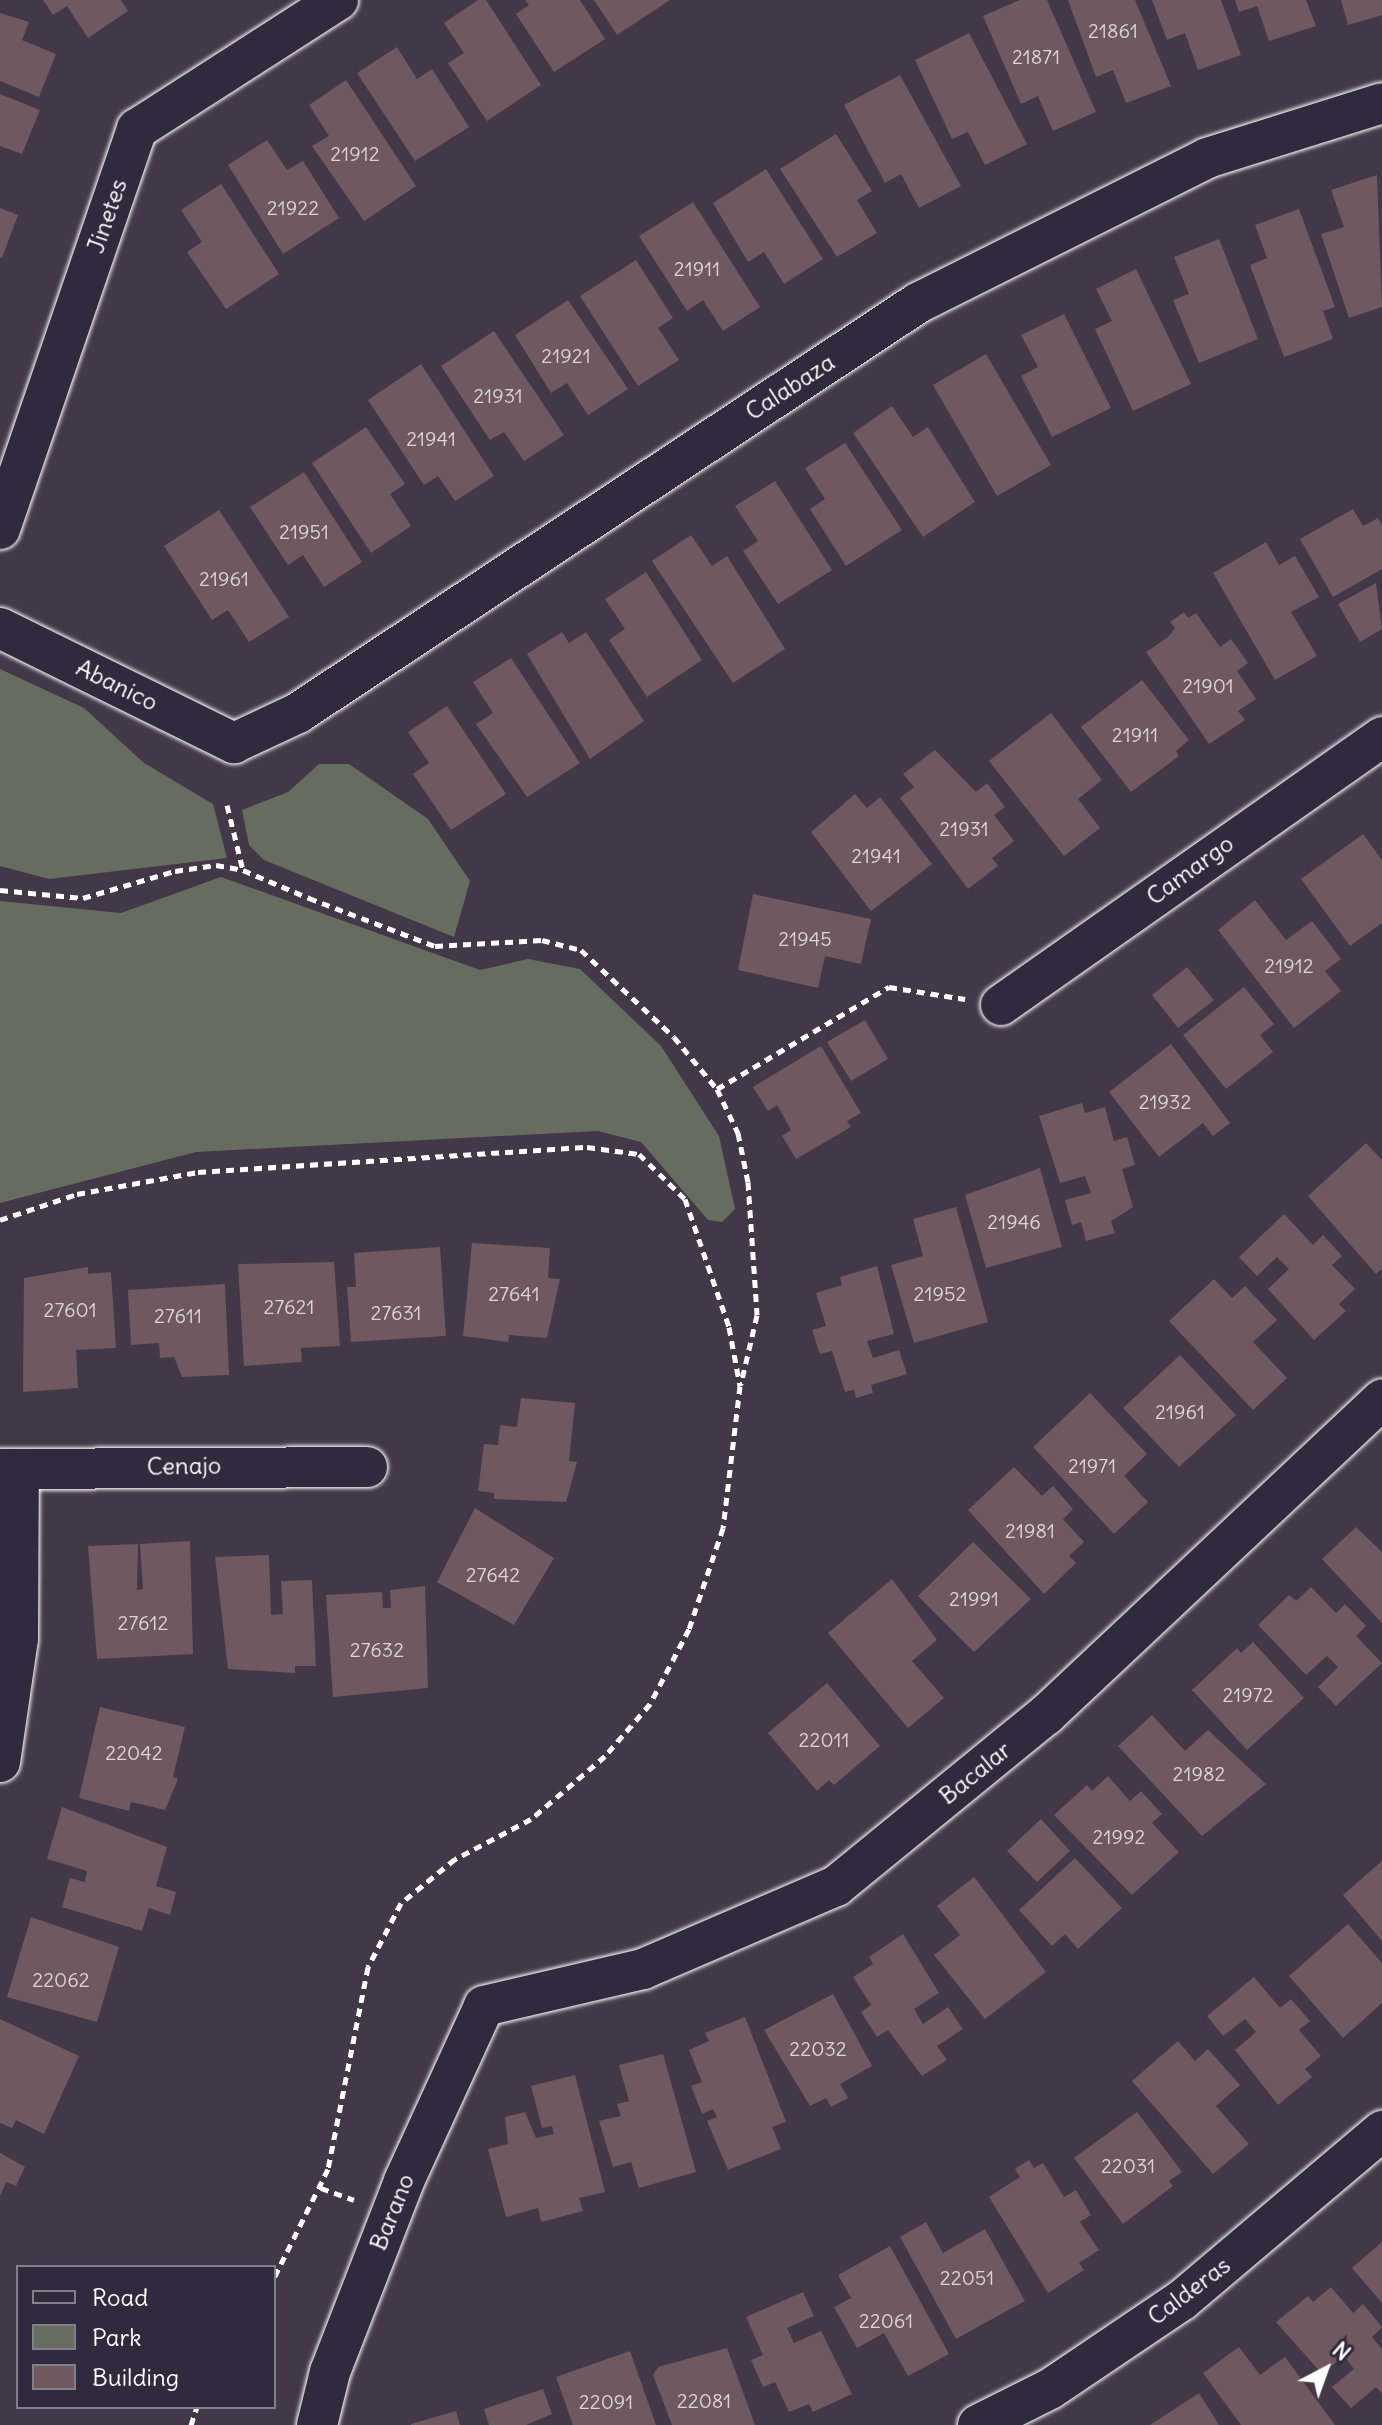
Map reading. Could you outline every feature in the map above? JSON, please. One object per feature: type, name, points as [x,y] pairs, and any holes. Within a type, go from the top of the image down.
[{"type":"street","name":"Jinetes","points":[[0,529],[137,129],[338,0]]},
{"type":"street","name":"Calabaza","points":[[234,743],[298,713],[918,303],[1207,158],[1382,103]]},
{"type":"street","name":"Abanico","points":[[0,628],[234,743]]},
{"type":"street","name":"Camargo","points":[[1001,1005],[1382,737]]},
{"type":"street","name":"Bacalar","points":[[484,2006],[643,1969],[836,1886],[1046,1715],[1382,1399]]},
{"type":"street","name":"Cenajo","points":[[10,1469],[367,1467]]},
{"type":"street","points":[[0,1762],[18,1639],[10,1469]]},
{"type":"street","name":"Barano","points":[[317,2425],[330,2372],[404,2181],[484,2006]]},
{"type":"street","name":"Calderas","points":[[978,2425],[1050,2389],[1182,2300],[1382,2131]]},
{"type":"path","points":[[227,805],[243,870]]},
{"type":"path","points":[[0,890],[83,898],[175,871],[216,865],[243,870],[435,946],[542,940],[581,950],[674,1037],[717,1089],[741,1145],[754,1256],[757,1315],[740,1386],[723,1528],[689,1629],[650,1704],[605,1756],[531,1819],[455,1859],[401,1903],[368,1967],[328,2169],[276,2274]]},
{"type":"path","points":[[717,1089],[889,987],[1001,1005]]},
{"type":"path","points":[[0,1220],[77,1194],[198,1172],[526,1149],[587,1147],[639,1154],[685,1199],[729,1327],[740,1386]]},
{"type":"green space","points":[[0,669],[84,708],[144,763],[213,804],[227,858],[49,879],[0,866]]},
{"type":"green space","points":[[319,764],[349,764],[428,819],[470,881],[454,937],[264,860],[249,845],[242,810],[288,792]]},
{"type":"green space","points":[[221,877],[480,970],[528,959],[580,969],[661,1046],[719,1136],[735,1209],[722,1222],[708,1220],[641,1142],[598,1131],[196,1152],[0,1203],[0,901],[121,913]]},
{"type":"building","points":[[43,0],[121,0],[128,11],[88,38],[67,6],[53,15]]},
{"type":"building","points":[[478,0],[486,0],[541,85],[487,121],[448,63],[464,53],[444,23]]},
{"type":"building","points":[[525,0],[580,0],[605,39],[554,72],[516,14],[529,5]]},
{"type":"building","points":[[594,0],[670,0],[617,35]]},
{"type":"building","points":[[1020,0],[1047,0],[1096,112],[1053,131],[1038,96],[1021,104],[983,16]]},
{"type":"building","points":[[1068,0],[1135,0],[1171,86],[1126,103],[1113,70],[1096,77]]},
{"type":"building","points":[[1152,0],[1221,0],[1241,55],[1198,70],[1185,33],[1167,40]]},
{"type":"building","points":[[1235,0],[1306,0],[1316,26],[1269,41],[1257,6],[1239,12]]},
{"type":"building","points":[[1341,0],[1382,0],[1382,15],[1348,25]]},
{"type":"building","points":[[0,13],[29,22],[22,40],[56,54],[39,97],[0,81]]},
{"type":"building","points":[[969,33],[1027,144],[985,165],[968,132],[952,139],[915,60]]},
{"type":"building","points":[[397,47],[417,79],[432,69],[469,127],[415,161],[357,73]]},
{"type":"building","points":[[900,75],[961,186],[919,208],[901,174],[885,183],[844,105]]},
{"type":"building","points":[[346,80],[416,186],[364,221],[312,146],[329,136],[309,105]]},
{"type":"building","points":[[0,94],[40,110],[22,154],[0,146]]},
{"type":"building","points":[[836,134],[872,191],[857,200],[877,233],[837,257],[780,169]]},
{"type":"building","points":[[267,140],[287,170],[303,161],[339,218],[283,254],[228,165]]},
{"type":"building","points":[[766,169],[823,259],[784,284],[764,252],[748,262],[713,203]]},
{"type":"building","points":[[1377,175],[1382,307],[1349,318],[1321,234],[1344,227],[1331,190]]},
{"type":"building","points":[[221,184],[279,274],[226,309],[187,252],[202,242],[181,210]]},
{"type":"building","points":[[693,202],[760,307],[723,331],[703,300],[687,311],[639,236]]},
{"type":"building","points":[[0,208],[18,215],[2,258],[0,257]]},
{"type":"building","points":[[1299,209],[1335,307],[1323,311],[1333,339],[1284,357],[1250,265],[1267,258],[1255,225]]},
{"type":"building","points":[[1219,239],[1258,339],[1199,363],[1173,300],[1189,294],[1174,257]]},
{"type":"building","points":[[636,260],[673,318],[658,328],[679,360],[638,386],[580,296]]},
{"type":"building","points":[[1136,269],[1191,384],[1133,411],[1095,329],[1112,321],[1096,289]]},
{"type":"building","points":[[568,300],[628,389],[588,415],[567,383],[551,393],[515,335]]},
{"type":"building","points":[[1064,314],[1111,408],[1052,437],[1021,376],[1038,367],[1021,335]]},
{"type":"building","points":[[494,331],[564,435],[524,461],[504,432],[490,440],[441,366]]},
{"type":"building","points":[[986,354],[1051,465],[997,496],[933,385]]},
{"type":"building","points":[[421,364],[494,476],[455,501],[438,476],[424,485],[368,400]]},
{"type":"building","points":[[892,406],[913,437],[928,427],[975,502],[923,537],[853,433]]},
{"type":"building","points":[[366,427],[405,484],[390,494],[411,526],[371,553],[312,463]]},
{"type":"building","points":[[845,443],[902,530],[846,566],[810,509],[825,499],[805,468]]},
{"type":"building","points":[[304,472],[362,562],[324,587],[303,555],[288,565],[250,507]]},
{"type":"building","points":[[775,481],[832,570],[778,604],[743,551],[758,541],[735,506]]},
{"type":"building","points":[[1353,509],[1363,526],[1378,518],[1382,525],[1382,569],[1333,597],[1300,539]]},
{"type":"building","points":[[219,510],[289,617],[249,642],[228,610],[212,620],[164,546]]},
{"type":"building","points":[[691,535],[712,566],[727,556],[785,649],[733,683],[652,561]]},
{"type":"building","points":[[1266,542],[1279,565],[1295,556],[1319,597],[1291,612],[1317,656],[1275,680],[1213,573]]},
{"type":"building","points":[[646,572],[702,660],[647,697],[609,640],[625,629],[605,599]]},
{"type":"building","points":[[1376,583],[1382,629],[1360,642],[1338,604]]},
{"type":"building","points":[[1184,612],[1188,618],[1196,613],[1220,647],[1231,639],[1248,663],[1237,671],[1256,699],[1238,711],[1245,720],[1209,744],[1146,652],[1168,637],[1175,628],[1170,622]]},
{"type":"building","points":[[562,632],[569,643],[586,632],[644,721],[590,759],[527,654]]},
{"type":"building","points":[[511,658],[580,763],[527,797],[476,724],[493,713],[473,682]]},
{"type":"building","points":[[1142,680],[1189,740],[1176,751],[1179,756],[1131,792],[1081,727]]},
{"type":"building","points":[[447,706],[506,794],[451,830],[413,774],[429,763],[408,732]]},
{"type":"building","points":[[1051,713],[1102,780],[1078,799],[1100,828],[1064,856],[989,761]]},
{"type":"building","points":[[935,750],[976,792],[987,783],[1005,807],[994,815],[1014,841],[992,858],[998,866],[968,889],[900,798],[914,787],[903,774]]},
{"type":"building","points":[[855,794],[867,808],[880,797],[932,864],[871,911],[811,832]]},
{"type":"building","points":[[1363,834],[1382,860],[1382,923],[1350,946],[1301,879]]},
{"type":"building","points":[[753,894],[871,919],[861,964],[825,956],[818,988],[738,970]]},
{"type":"building","points":[[1255,900],[1286,940],[1312,921],[1341,959],[1325,971],[1341,991],[1294,1028],[1218,930]]},
{"type":"building","points":[[1187,967],[1214,1000],[1178,1028],[1152,995]]},
{"type":"building","points":[[1244,987],[1274,1024],[1260,1035],[1273,1052],[1226,1089],[1183,1035]]},
{"type":"building","points":[[865,1020],[888,1059],[851,1081],[827,1042]]},
{"type":"building","points":[[1171,1044],[1230,1123],[1213,1136],[1203,1123],[1159,1157],[1109,1092]]},
{"type":"building","points":[[821,1046],[861,1113],[847,1121],[851,1127],[796,1159],[782,1136],[791,1130],[777,1105],[768,1111],[753,1087]]},
{"type":"building","points":[[1082,1103],[1085,1113],[1105,1107],[1114,1141],[1127,1137],[1135,1165],[1122,1169],[1133,1207],[1111,1221],[1115,1233],[1086,1241],[1081,1222],[1072,1225],[1065,1200],[1091,1193],[1085,1176],[1060,1183],[1039,1116]]},
{"type":"building","points":[[1366,1143],[1382,1160],[1382,1269],[1376,1274],[1308,1196]]},
{"type":"building","points":[[1040,1168],[1062,1247],[986,1268],[965,1195]]},
{"type":"building","points":[[956,1207],[988,1322],[914,1343],[891,1265],[923,1256],[913,1219]]},
{"type":"building","points":[[1284,1214],[1313,1245],[1323,1235],[1342,1256],[1332,1265],[1355,1289],[1339,1304],[1346,1311],[1314,1340],[1268,1289],[1289,1269],[1277,1257],[1257,1276],[1239,1257]]},
{"type":"building","points":[[472,1243],[550,1248],[548,1278],[560,1279],[547,1338],[509,1335],[508,1342],[463,1336]]},
{"type":"building","points":[[440,1247],[446,1336],[351,1342],[347,1287],[356,1287],[354,1253]]},
{"type":"building","points":[[334,1262],[340,1346],[301,1348],[302,1362],[244,1366],[238,1264]]},
{"type":"building","points":[[877,1266],[894,1334],[867,1341],[873,1358],[899,1350],[907,1374],[871,1385],[873,1393],[856,1398],[854,1390],[845,1392],[832,1351],[820,1354],[812,1330],[826,1326],[816,1293],[842,1285],[840,1277]]},
{"type":"building","points":[[88,1267],[88,1274],[111,1272],[116,1348],[76,1350],[78,1388],[23,1392],[24,1278]]},
{"type":"building","points":[[1214,1279],[1232,1298],[1245,1286],[1277,1320],[1253,1342],[1287,1378],[1253,1410],[1169,1321]]},
{"type":"building","points":[[225,1284],[229,1375],[182,1377],[174,1357],[160,1358],[159,1343],[131,1345],[128,1290]]},
{"type":"building","points":[[1180,1355],[1236,1415],[1179,1467],[1123,1408]]},
{"type":"building","points":[[1090,1393],[1147,1454],[1124,1476],[1148,1502],[1114,1534],[1033,1447]]},
{"type":"building","points":[[521,1398],[575,1403],[569,1461],[577,1462],[566,1502],[494,1499],[494,1493],[478,1491],[484,1444],[498,1445],[500,1425],[517,1427]]},
{"type":"building","points":[[1014,1467],[1042,1496],[1053,1486],[1073,1509],[1063,1519],[1084,1542],[1069,1556],[1076,1563],[1044,1594],[968,1510]]},
{"type":"building","points":[[475,1508],[554,1558],[514,1625],[437,1582]]},
{"type":"building","points":[[1356,1527],[1382,1552],[1382,1623],[1322,1559]]},
{"type":"building","points":[[190,1541],[193,1654],[97,1659],[88,1546],[138,1544],[137,1590],[143,1589],[140,1544]]},
{"type":"building","points":[[973,1542],[1031,1599],[974,1652],[918,1596]]},
{"type":"building","points":[[269,1555],[271,1615],[283,1614],[281,1581],[312,1580],[316,1666],[295,1666],[295,1673],[228,1669],[215,1557]]},
{"type":"building","points":[[892,1579],[937,1640],[912,1661],[944,1698],[908,1728],[828,1633]]},
{"type":"building","points":[[425,1586],[428,1688],[333,1697],[326,1595],[382,1592],[383,1608],[391,1608],[390,1590]]},
{"type":"building","points":[[1311,1587],[1336,1613],[1345,1604],[1366,1626],[1356,1636],[1382,1663],[1336,1706],[1318,1687],[1338,1667],[1327,1656],[1306,1675],[1258,1625],[1289,1595],[1296,1601]]},
{"type":"building","points":[[1253,1642],[1304,1698],[1247,1750],[1192,1690],[1237,1648],[1241,1653]]},
{"type":"building","points":[[827,1683],[880,1746],[834,1785],[829,1780],[817,1791],[768,1733]]},
{"type":"building","points":[[100,1707],[185,1727],[173,1777],[178,1779],[165,1810],[131,1802],[129,1811],[79,1798]]},
{"type":"building","points":[[1152,1715],[1185,1751],[1208,1730],[1266,1784],[1202,1836],[1118,1746]]},
{"type":"building","points":[[1108,1776],[1130,1801],[1141,1791],[1162,1814],[1152,1823],[1179,1852],[1132,1895],[1054,1815],[1087,1785],[1092,1791]]},
{"type":"building","points":[[62,1807],[167,1847],[156,1886],[176,1892],[170,1915],[149,1908],[142,1931],[62,1907],[70,1878],[85,1882],[87,1871],[47,1859]]},
{"type":"building","points":[[1041,1819],[1070,1851],[1037,1882],[1007,1851]]},
{"type":"building","points":[[1075,1858],[1122,1908],[1078,1949],[1065,1934],[1052,1946],[1019,1910]]},
{"type":"building","points":[[1382,1861],[1382,1941],[1343,1895]]},
{"type":"building","points":[[974,1877],[1046,1972],[985,2019],[934,1955],[960,1935],[937,1906]]},
{"type":"building","points":[[31,1917],[119,1947],[97,2022],[7,1997]]},
{"type":"building","points":[[1348,1924],[1382,1963],[1382,2003],[1343,2038],[1289,1976]]},
{"type":"building","points":[[903,1934],[939,1993],[914,2009],[923,2024],[948,2007],[963,2029],[937,2046],[947,2060],[922,2076],[888,2030],[877,2037],[861,2012],[871,2005],[853,1977],[873,1964],[869,1957]]},
{"type":"building","points":[[1254,1977],[1280,2008],[1291,1999],[1310,2021],[1299,2030],[1321,2056],[1305,2069],[1312,2077],[1278,2105],[1235,2050],[1256,2032],[1245,2019],[1223,2036],[1207,2016]]},
{"type":"building","points":[[833,1994],[872,2066],[840,2084],[848,2098],[831,2107],[826,2098],[810,2106],[764,2030]]},
{"type":"building","points":[[745,2017],[786,2122],[772,2127],[781,2149],[728,2170],[707,2121],[717,2117],[713,2109],[702,2114],[691,2086],[702,2082],[689,2050],[709,2041],[705,2033]]},
{"type":"building","points":[[0,2019],[79,2056],[44,2134],[16,2120],[12,2128],[0,2123]]},
{"type":"building","points":[[1178,2041],[1195,2061],[1208,2049],[1240,2085],[1216,2106],[1249,2144],[1213,2174],[1132,2081]]},
{"type":"building","points":[[663,2054],[696,2172],[639,2188],[631,2162],[613,2167],[599,2121],[621,2116],[617,2104],[629,2101],[619,2065]]},
{"type":"building","points":[[575,2075],[605,2192],[579,2198],[583,2211],[541,2222],[538,2208],[506,2217],[488,2149],[508,2144],[505,2117],[525,2112],[536,2138],[554,2134],[552,2126],[542,2128],[531,2086]]},
{"type":"building","points":[[1137,2112],[1182,2172],[1169,2181],[1173,2186],[1123,2224],[1074,2158]]},
{"type":"building","points":[[0,2153],[25,2167],[16,2186],[6,2182],[0,2196]]},
{"type":"building","points":[[1029,2160],[1034,2168],[1043,2163],[1064,2197],[1076,2190],[1091,2215],[1080,2222],[1099,2250],[1079,2263],[1084,2270],[1048,2293],[989,2197],[1020,2177],[1015,2169]]},
{"type":"building","points":[[926,2222],[943,2253],[985,2229],[1025,2301],[956,2339],[900,2237]]},
{"type":"building","points":[[1382,2242],[1382,2303],[1352,2268]]},
{"type":"building","points":[[890,2246],[949,2354],[908,2376],[884,2333],[857,2348],[834,2307],[851,2298],[838,2275]]},
{"type":"building","points":[[1331,2287],[1353,2313],[1363,2304],[1382,2327],[1372,2337],[1382,2349],[1382,2393],[1376,2387],[1351,2408],[1332,2387],[1354,2369],[1344,2356],[1322,2374],[1276,2322],[1308,2296],[1313,2302]]},
{"type":"building","points":[[803,2292],[814,2316],[787,2328],[794,2343],[821,2331],[852,2394],[813,2412],[809,2404],[789,2412],[775,2382],[763,2387],[751,2360],[763,2355],[746,2317]]},
{"type":"building","points":[[1239,2347],[1260,2375],[1285,2357],[1335,2425],[1241,2425],[1203,2373]]},
{"type":"building","points":[[727,2348],[755,2425],[672,2425],[653,2375],[658,2367]]},
{"type":"building","points":[[630,2351],[656,2425],[573,2425],[556,2377]]},
{"type":"building","points":[[543,2389],[552,2414],[526,2425],[489,2425],[484,2409]]},
{"type":"building","points":[[1199,2393],[1219,2425],[1150,2425]]},
{"type":"building","points":[[456,2411],[460,2425],[411,2425],[411,2424]]}]
